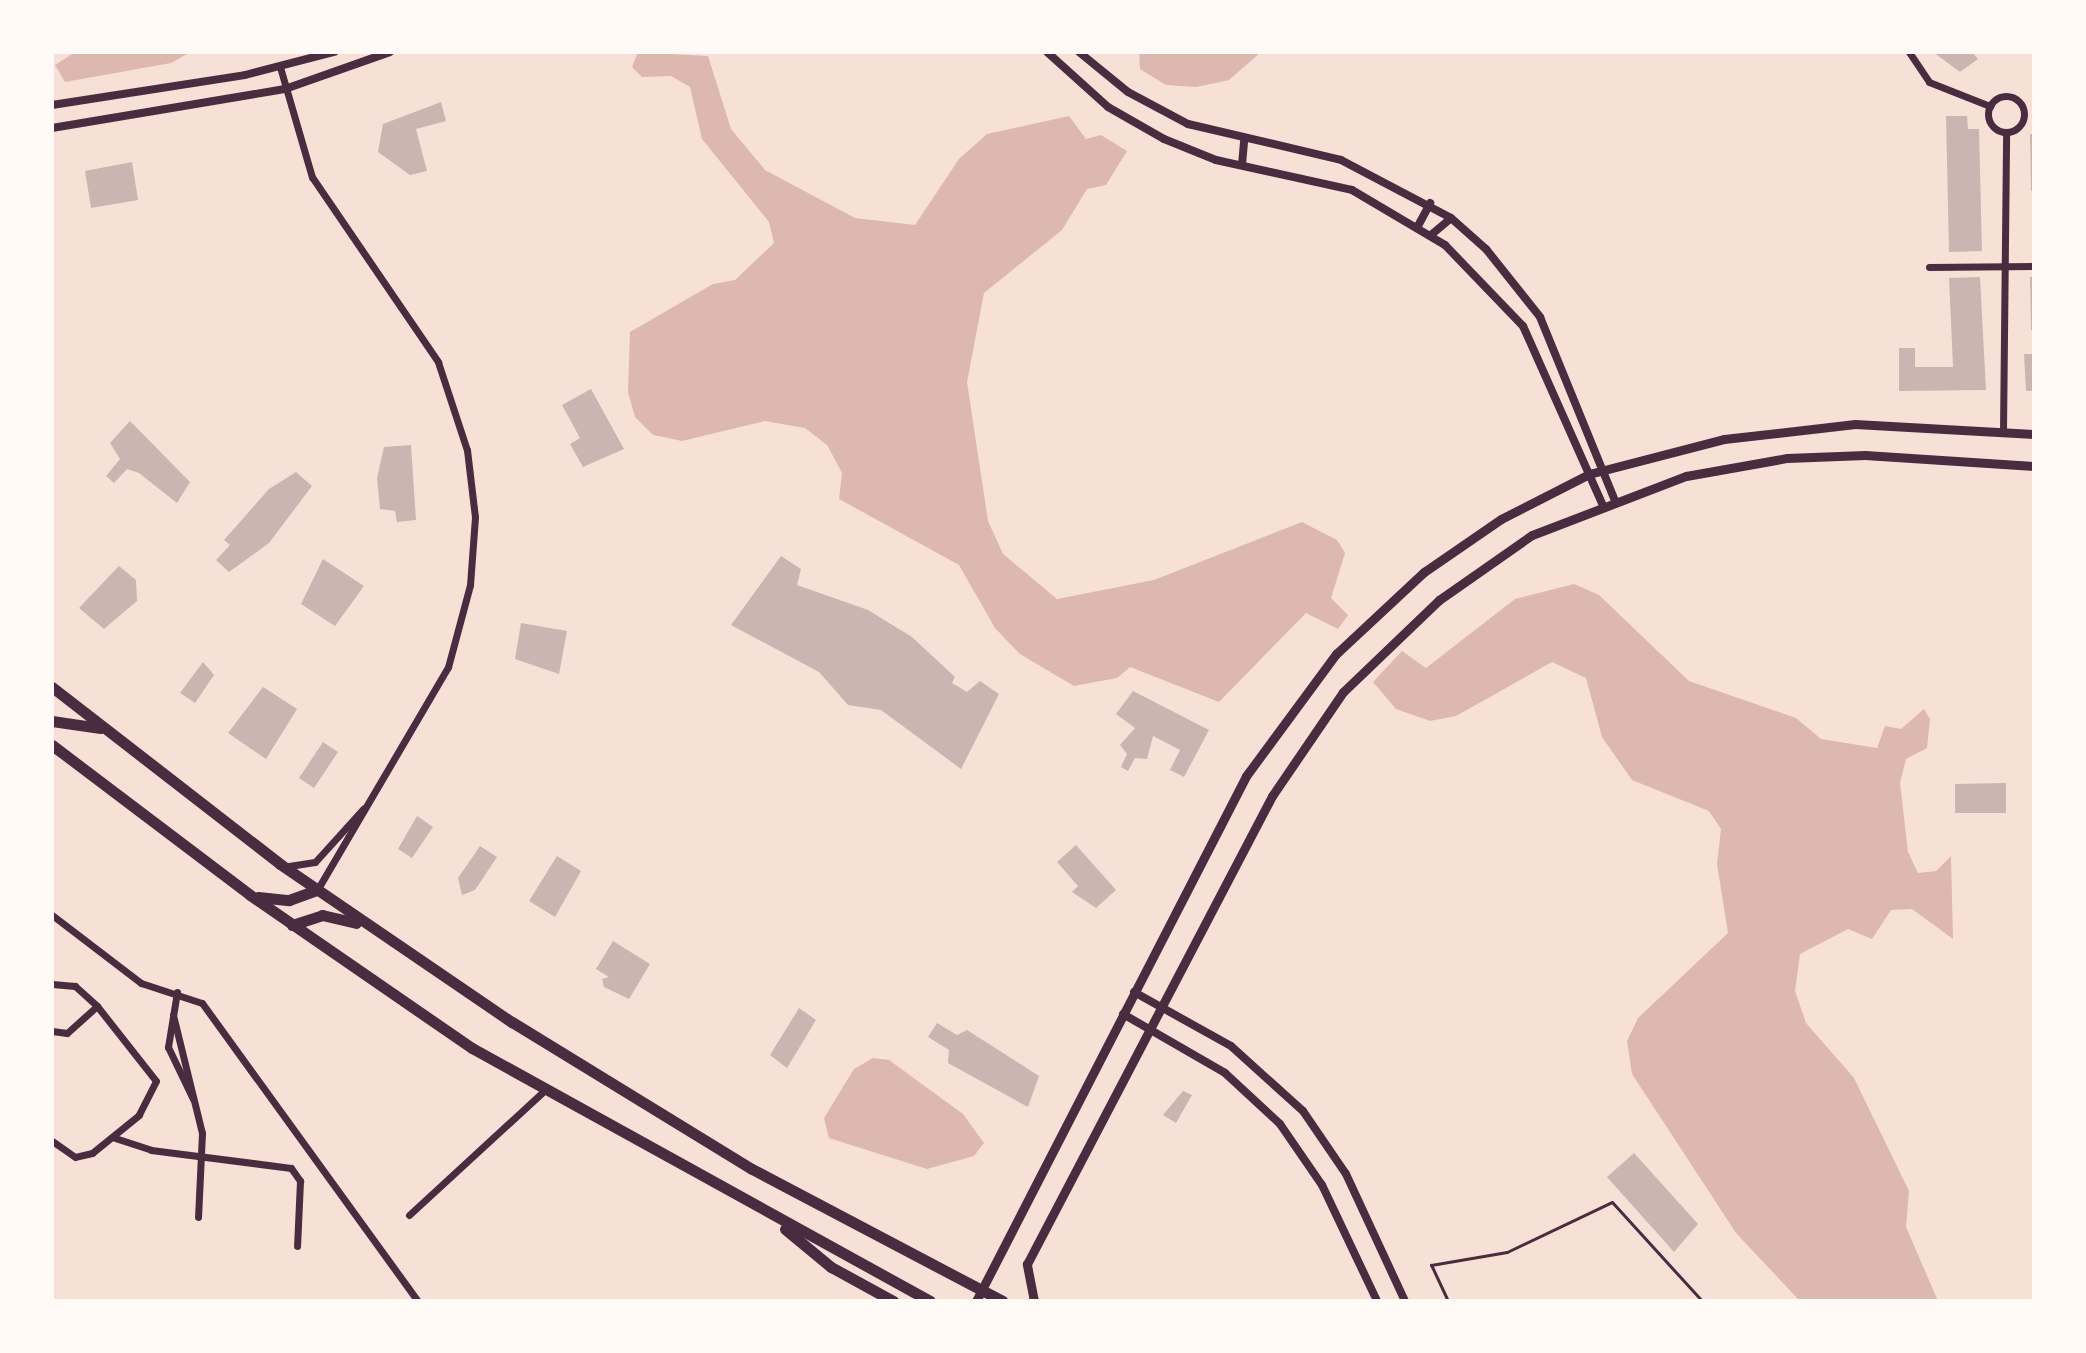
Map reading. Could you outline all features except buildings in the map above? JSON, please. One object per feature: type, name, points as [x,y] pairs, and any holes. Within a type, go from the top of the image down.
[{"type":"highway","points":[[52,687],[280,864],[375,931],[655,1112],[1002,1301]]},
{"type":"highway","points":[[52,721],[104,729]]},
{"type":"highway","points":[[52,745],[57,752],[292,925],[544,1091],[930,1301]]},
{"type":"highway","points":[[250,895],[289,900],[317,890]]},
{"type":"highway","points":[[292,925],[322,915],[375,931]]},
{"type":"highway","points":[[766,1213],[831,1267],[893,1301]]},
{"type":"main road","points":[[976,1301],[1246,776],[1336,654],[1457,549],[1602,469],[1782,428],[2034,434]]},
{"type":"main road","points":[[1034,1301],[1027,1264],[1272,796],[1343,692],[1393,639],[1482,567],[1603,506],[1686,476],[1787,458],[2034,466]]},
{"type":"street","points":[[52,105],[280,67],[334,52]]},
{"type":"street","points":[[52,128],[285,89],[390,52]]},
{"type":"street","points":[[1047,52],[1089,93],[1151,132],[1242,165],[1352,190],[1431,235],[1523,326],[1603,506]]},
{"type":"street","points":[[1079,52],[1159,110],[1244,141],[1341,160],[1430,203],[1451,218],[1486,249],[1540,317],[1615,501]]},
{"type":"street","points":[[1909,52],[1929,82],[1990,106]]},
{"type":"street","points":[[280,67],[312,177],[438,362],[472,483],[474,550],[459,635],[421,721],[317,890]]},
{"type":"street","points":[[1990,106],[2004,96],[2020,102],[2024,119],[2006,132]]},
{"type":"street","points":[[1990,106],[1991,124],[2006,132]]},
{"type":"street","points":[[2003,432],[2006,132]]},
{"type":"street","points":[[1242,165],[1244,141]]},
{"type":"street","points":[[1418,226],[1430,203]]},
{"type":"street","points":[[1431,235],[1451,218]]},
{"type":"street","points":[[1929,267],[2034,266]]},
{"type":"street","points":[[280,864],[315,862],[365,808]]},
{"type":"street","points":[[52,915],[141,983],[177,992],[213,1016],[418,1301]]},
{"type":"street","points":[[52,984],[75,986],[97,1006],[156,1081],[150,1100],[115,1138],[75,1157],[52,1141]]},
{"type":"street","points":[[177,992],[173,1015],[174,1067],[194,1100]]},
{"type":"street","points":[[1134,992],[1247,1058],[1309,1118],[1346,1174],[1405,1301]]},
{"type":"street","points":[[52,1031],[67,1033],[97,1006]]},
{"type":"street","points":[[1123,1014],[1225,1073],[1287,1131],[1322,1185],[1377,1301]]},
{"type":"street","points":[[173,1015],[187,1061],[203,1157],[198,1217]]},
{"type":"street","points":[[174,1067],[187,1061]]},
{"type":"street","points":[[409,1215],[544,1091]]},
{"type":"street","points":[[115,1138],[203,1157],[291,1168],[300,1181],[297,1246]]},
{"type":"lane","points":[[1448,1301],[1431,1265],[1507,1252],[1612,1202],[1702,1301]]},
{"type":"shaded area","points":[[75,52],[191,52],[171,63],[65,82],[55,65]]},
{"type":"shaded area","points":[[638,52],[708,56],[731,129],[765,170],[855,218],[915,225],[959,159],[987,134],[1069,116],[1086,139],[1101,135],[1127,151],[1106,185],[1087,189],[1062,230],[984,293],[967,382],[988,521],[1003,554],[1057,599],[1154,580],[1302,522],[1337,540],[1345,553],[1331,598],[1348,615],[1338,629],[1306,613],[1219,702],[1130,667],[1117,678],[1074,686],[1020,654],[995,628],[959,565],[839,499],[842,473],[827,445],[805,428],[765,421],[682,441],[653,435],[635,417],[628,392],[630,332],[713,284],[735,280],[774,243],[769,222],[702,139],[690,87],[671,76],[642,77],[632,67]]},
{"type":"shaded area","points":[[1139,52],[1261,52],[1229,80],[1196,87],[1166,85],[1140,69]]},
{"type":"shaded area","points":[[1574,584],[1599,595],[1689,681],[1796,718],[1821,739],[1877,748],[1885,726],[1901,729],[1924,709],[1930,719],[1927,748],[1906,759],[1900,783],[1908,852],[1918,873],[1936,871],[1951,856],[1953,939],[1912,909],[1891,910],[1872,939],[1848,929],[1800,954],[1795,991],[1806,1023],[1854,1078],[1909,1191],[1906,1227],[1938,1301],[1800,1301],[1736,1233],[1632,1074],[1627,1041],[1638,1018],[1728,933],[1717,864],[1721,829],[1709,811],[1632,780],[1602,737],[1586,678],[1552,662],[1456,716],[1430,721],[1396,709],[1373,682],[1402,651],[1426,668],[1515,599]]},
{"type":"shaded area","points":[[873,1058],[889,1060],[963,1114],[984,1143],[974,1156],[927,1169],[829,1138],[824,1118],[854,1069]]}]
